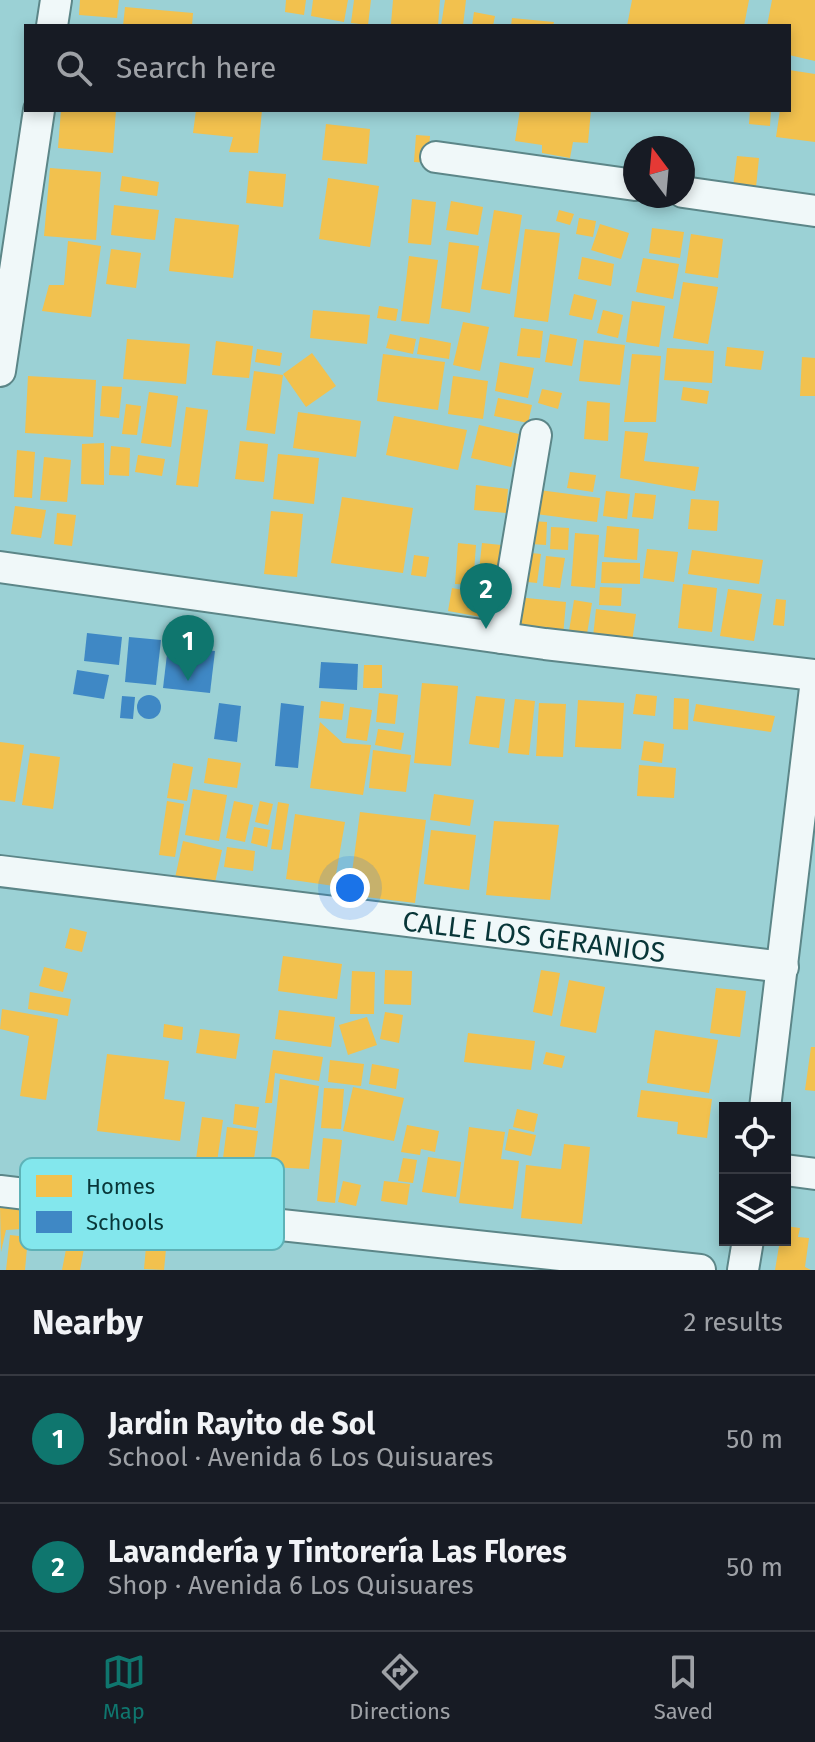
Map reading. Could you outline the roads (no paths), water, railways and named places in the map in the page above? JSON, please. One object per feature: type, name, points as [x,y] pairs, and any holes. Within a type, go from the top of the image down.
[{"type":"street","points":[[52,24],[56,0]]},
{"type":"street","points":[[0,371],[39,112]]},
{"type":"street","points":[[436,157],[623,183]]},
{"type":"street","points":[[695,194],[815,211]]},
{"type":"street","points":[[502,638],[536,435]]},
{"type":"street","points":[[0,567],[502,638],[815,675]]},
{"type":"street","points":[[766,1102],[815,688]]},
{"type":"street","name":"CALLE LOS GERANIOS","points":[[0,871],[783,967]]},
{"type":"street","points":[[791,1171],[815,1174]]},
{"type":"street","points":[[0,1191],[20,1193]]},
{"type":"street","points":[[284,1226],[700,1270]]},
{"type":"street","points":[[743,1270],[747,1246]]},
{"type":"place","name":"Lavandería y Tintorería Las Flores","points":[[486,629]]},
{"type":"place","name":"Jardin Rayito de Sol","points":[[188,681]]}]
